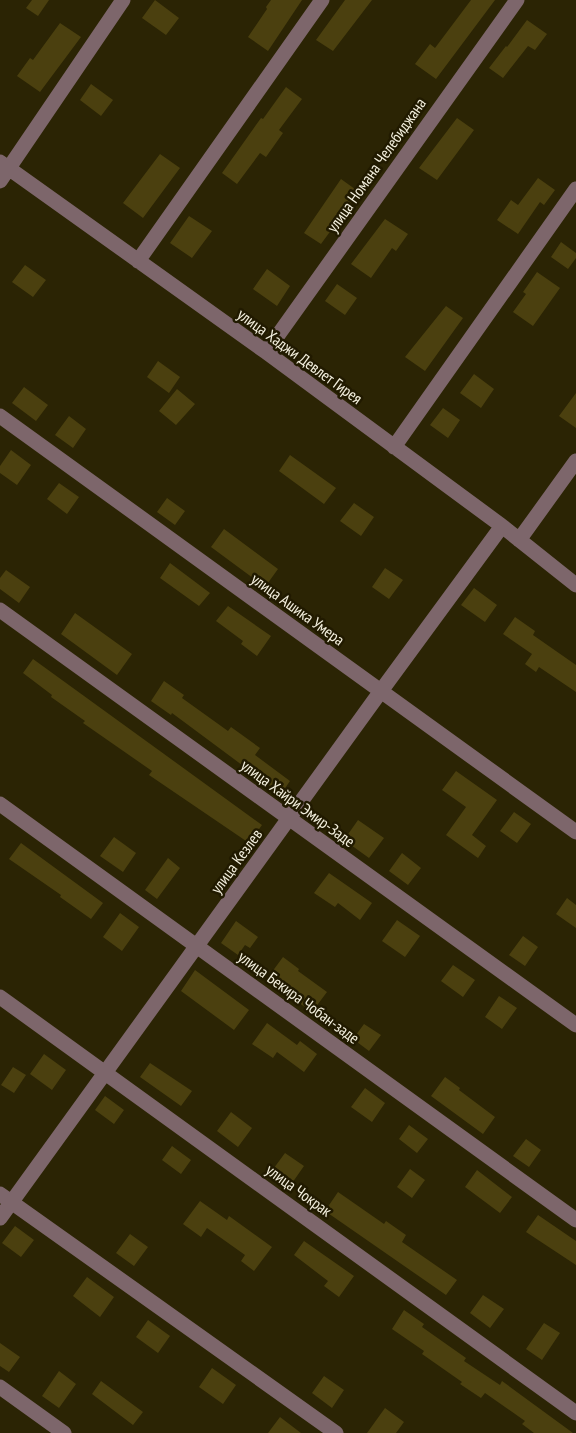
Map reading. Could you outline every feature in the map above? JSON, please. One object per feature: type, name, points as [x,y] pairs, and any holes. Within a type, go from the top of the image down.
[{"type":"street","points":[[0,181],[5,165],[123,0]]},
{"type":"street","points":[[138,261],[322,0]]},
{"type":"street","name":"улица Номана Челебиджана","points":[[266,352],[517,0]]},
{"type":"street","name":"улица Хаджи Девлет Гирея","points":[[5,165],[266,352],[502,526],[576,585]]},
{"type":"street","points":[[394,447],[576,189]]},
{"type":"street","name":"улица Ашика Умера","points":[[0,416],[576,832]]},
{"type":"street","points":[[519,540],[576,461]]},
{"type":"street","name":"улица Кезлев","points":[[0,1218],[6,1198],[105,1072],[502,526]]},
{"type":"street","name":"улица Хайри Эмир-Заде","points":[[0,610],[576,1025]]},
{"type":"street","name":"улица Бекира Чобан-заде","points":[[0,804],[576,1220]]},
{"type":"street","name":"улица Чокрак","points":[[0,997],[576,1413]]},
{"type":"street","points":[[6,1198],[336,1433]]},
{"type":"street","points":[[0,1387],[64,1433]]},
{"type":"building","points":[[32,0],[49,0],[38,16],[26,8]]},
{"type":"building","points":[[155,0],[179,18],[166,35],[142,18]]},
{"type":"building","points":[[271,0],[302,0],[268,51],[248,37]]},
{"type":"building","points":[[345,0],[372,0],[333,51],[316,40]]},
{"type":"building","points":[[471,0],[495,0],[436,79],[415,64],[430,44],[435,48]]},
{"type":"building","points":[[527,20],[547,34],[535,50],[528,46],[503,78],[489,68]]},
{"type":"building","points":[[60,23],[81,37],[40,92],[17,76],[30,58],[33,60]]},
{"type":"building","points":[[91,84],[113,100],[101,116],[80,100]]},
{"type":"building","points":[[286,87],[302,99],[279,130],[283,133],[266,157],[260,153],[237,184],[222,173]]},
{"type":"building","points":[[457,118],[474,130],[437,180],[419,168]]},
{"type":"building","points":[[160,154],[180,168],[143,218],[123,203]]},
{"type":"building","points":[[538,178],[555,190],[544,205],[540,202],[518,234],[497,220],[511,200],[518,205]]},
{"type":"building","points":[[341,179],[359,192],[321,244],[304,233]]},
{"type":"building","points":[[189,216],[212,231],[192,258],[170,243]]},
{"type":"building","points":[[385,219],[408,234],[396,251],[392,248],[371,278],[351,264]]},
{"type":"building","points":[[561,242],[576,253],[576,258],[568,269],[551,257]]},
{"type":"building","points":[[25,265],[46,280],[33,297],[12,282]]},
{"type":"building","points":[[267,269],[290,286],[277,306],[253,289]]},
{"type":"building","points":[[537,272],[560,288],[533,326],[513,312],[526,294],[523,292]]},
{"type":"building","points":[[337,284],[357,298],[345,315],[325,301]]},
{"type":"building","points":[[446,306],[463,318],[425,371],[405,357]]},
{"type":"building","points":[[158,361],[180,377],[169,393],[147,377]]},
{"type":"building","points":[[474,374],[494,389],[481,408],[460,393]]},
{"type":"building","points":[[24,387],[48,405],[36,421],[12,403]]},
{"type":"building","points":[[177,389],[195,404],[176,425],[159,411]]},
{"type":"building","points":[[576,393],[576,428],[559,416]]},
{"type":"building","points":[[443,408],[460,420],[448,438],[430,425]]},
{"type":"building","points":[[69,416],[86,429],[73,448],[55,435]]},
{"type":"building","points":[[11,450],[31,465],[17,485],[0,473],[0,466]]},
{"type":"building","points":[[290,455],[336,488],[324,504],[279,471]]},
{"type":"building","points":[[59,483],[79,497],[67,514],[47,499]]},
{"type":"building","points":[[167,498],[185,511],[175,525],[157,512]]},
{"type":"building","points":[[354,503],[374,517],[361,536],[340,521]]},
{"type":"building","points":[[224,529],[278,569],[265,587],[211,547]]},
{"type":"building","points":[[170,563],[210,593],[199,606],[160,578]]},
{"type":"building","points":[[385,568],[403,580],[389,599],[372,587]]},
{"type":"building","points":[[6,570],[30,587],[19,603],[0,589],[0,578]]},
{"type":"building","points":[[474,588],[497,605],[485,622],[461,605]]},
{"type":"building","points":[[228,606],[271,636],[257,656],[241,644],[243,641],[216,621]]},
{"type":"building","points":[[75,613],[132,654],[117,675],[61,634]]},
{"type":"building","points":[[515,617],[535,631],[533,635],[576,665],[576,692],[539,667],[536,672],[525,664],[532,654],[503,634]]},
{"type":"building","points":[[33,659],[262,825],[249,843],[149,775],[152,771],[83,723],[85,721],[51,697],[52,695],[23,673]]},
{"type":"building","points":[[164,681],[184,695],[182,698],[228,731],[231,727],[260,748],[255,755],[290,781],[281,794],[172,713],[171,715],[151,701]]},
{"type":"building","points":[[456,771],[497,800],[472,835],[486,846],[478,858],[446,835],[466,807],[442,790]]},
{"type":"building","points":[[514,812],[531,824],[517,843],[500,831]]},
{"type":"building","points":[[358,820],[384,838],[369,858],[344,840]]},
{"type":"building","points":[[114,837],[136,853],[123,872],[100,856]]},
{"type":"building","points":[[21,843],[103,903],[91,919],[9,859]]},
{"type":"building","points":[[402,853],[421,868],[408,885],[389,871]]},
{"type":"building","points":[[168,858],[180,868],[157,899],[145,890]]},
{"type":"building","points":[[329,873],[372,903],[360,920],[338,903],[335,907],[314,893]]},
{"type":"building","points":[[567,898],[576,905],[576,928],[556,914]]},
{"type":"building","points":[[120,913],[139,927],[122,951],[103,937]]},
{"type":"building","points":[[397,920],[420,936],[405,957],[382,941]]},
{"type":"building","points":[[236,921],[258,937],[250,948],[245,945],[238,955],[221,943]]},
{"type":"building","points":[[523,936],[538,947],[525,966],[509,955]]},
{"type":"building","points":[[283,957],[327,992],[312,1012],[292,998],[294,995],[269,976]]},
{"type":"building","points":[[453,965],[475,980],[463,997],[441,981]]},
{"type":"building","points":[[195,970],[249,1010],[234,1030],[181,991]]},
{"type":"building","points":[[499,996],[517,1008],[502,1029],[485,1017]]},
{"type":"building","points":[[267,1023],[297,1045],[300,1041],[317,1054],[304,1072],[277,1052],[273,1058],[252,1044]]},
{"type":"building","points":[[364,1024],[381,1035],[369,1051],[353,1039]]},
{"type":"building","points":[[44,1054],[66,1070],[52,1090],[30,1074]]},
{"type":"building","points":[[150,1063],[192,1091],[181,1106],[140,1077]]},
{"type":"building","points":[[13,1067],[26,1075],[14,1093],[1,1085]]},
{"type":"building","points":[[445,1077],[495,1117],[483,1134],[431,1096]]},
{"type":"building","points":[[365,1088],[385,1103],[372,1122],[351,1107]]},
{"type":"building","points":[[105,1096],[124,1110],[114,1124],[95,1110]]},
{"type":"building","points":[[231,1112],[252,1128],[238,1147],[217,1131]]},
{"type":"building","points":[[409,1125],[428,1139],[417,1153],[399,1139]]},
{"type":"building","points":[[526,1139],[541,1150],[529,1167],[513,1156]]},
{"type":"building","points":[[172,1146],[191,1160],[181,1174],[162,1160]]},
{"type":"building","points":[[285,1153],[304,1166],[290,1186],[271,1172]]},
{"type":"building","points":[[410,1169],[425,1180],[412,1198],[397,1187]]},
{"type":"building","points":[[477,1170],[512,1197],[500,1213],[465,1187]]},
{"type":"building","points":[[338,1192],[384,1224],[386,1221],[406,1235],[402,1242],[457,1280],[446,1295],[325,1211]]},
{"type":"building","points":[[200,1201],[227,1220],[229,1216],[272,1247],[254,1271],[241,1261],[245,1255],[207,1228],[201,1237],[183,1224]]},
{"type":"building","points":[[538,1215],[576,1241],[576,1265],[526,1232]]},
{"type":"building","points":[[15,1226],[34,1240],[21,1257],[2,1243]]},
{"type":"building","points":[[130,1234],[148,1247],[134,1266],[116,1253]]},
{"type":"building","points":[[304,1241],[354,1276],[339,1297],[324,1286],[328,1281],[294,1255]]},
{"type":"building","points":[[87,1277],[114,1297],[100,1317],[73,1296]]},
{"type":"building","points":[[483,1295],[504,1309],[490,1328],[470,1313]]},
{"type":"building","points":[[404,1310],[424,1324],[422,1327],[466,1358],[464,1361],[500,1385],[502,1381],[573,1433],[534,1433],[522,1424],[525,1421],[485,1393],[481,1398],[460,1384],[462,1382],[422,1354],[424,1351],[392,1329]]},
{"type":"building","points":[[148,1320],[170,1336],[158,1353],[136,1337]]},
{"type":"building","points":[[544,1323],[560,1333],[542,1360],[526,1349]]},
{"type":"building","points":[[0,1343],[20,1357],[9,1372],[0,1366]]},
{"type":"building","points":[[212,1368],[236,1385],[223,1404],[199,1387]]},
{"type":"building","points":[[59,1371],[76,1384],[59,1408],[42,1396]]},
{"type":"building","points":[[324,1376],[344,1390],[332,1408],[312,1393]]},
{"type":"building","points":[[101,1381],[143,1412],[133,1425],[92,1394]]},
{"type":"building","points":[[385,1408],[404,1422],[396,1433],[367,1433]]},
{"type":"building","points":[[280,1417],[301,1433],[268,1433]]}]
